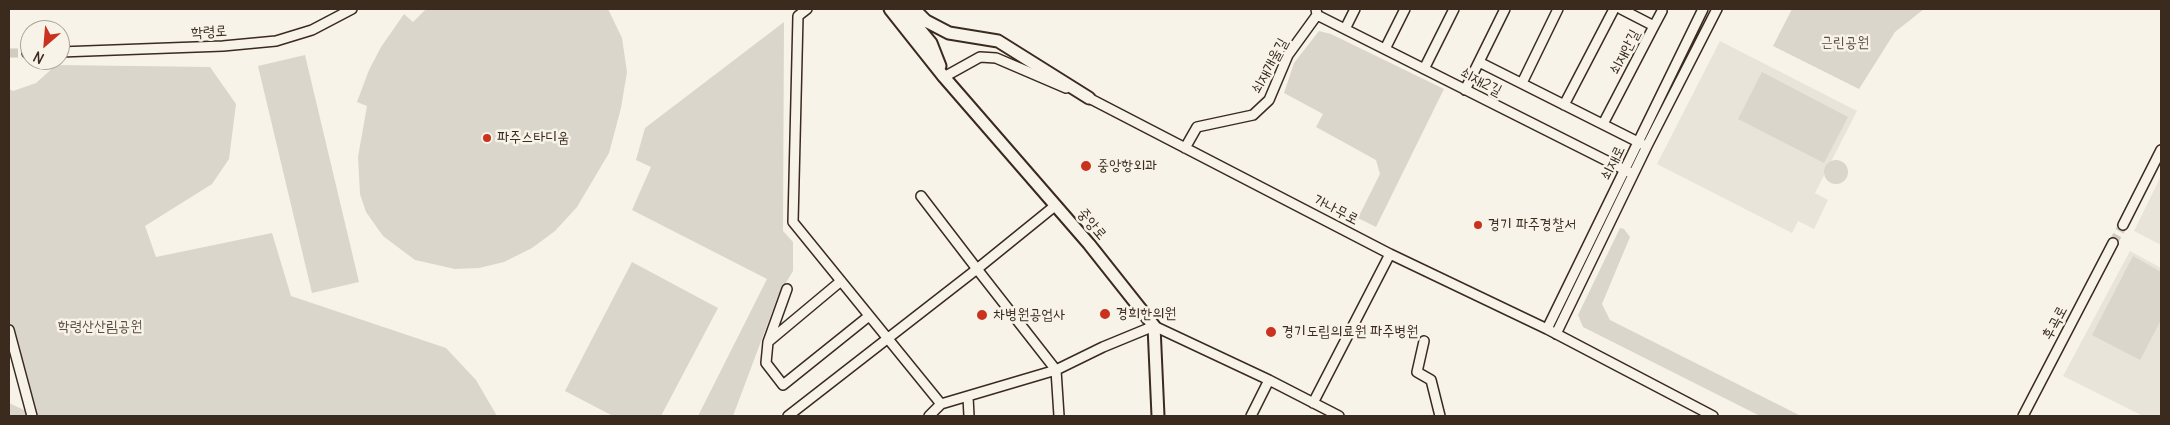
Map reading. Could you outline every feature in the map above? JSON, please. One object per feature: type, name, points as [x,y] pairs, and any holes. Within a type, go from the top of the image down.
[{"type":"main road","name":"중앙로","points":[[890,9],[944,77],[1056,205],[1154,326]]},
{"type":"main road","name":"중앙로","points":[[903,9],[931,43],[944,77]]},
{"type":"main road","points":[[914,9],[926,20],[949,33],[998,41],[1089,98]]},
{"type":"main road","points":[[1154,326],[1158,416]]},
{"type":"street","name":"학령로","points":[[70,52],[223,46],[276,41],[312,30],[352,9]]},
{"type":"street","points":[[807,9],[798,16],[793,222],[941,404]]},
{"type":"street","points":[[1345,29],[1355,9]]},
{"type":"street","points":[[1385,49],[1405,9]]},
{"type":"street","points":[[1424,69],[1454,9]]},
{"type":"street","points":[[1465,90],[1506,9]]},
{"type":"street","points":[[1522,83],[1558,9]]},
{"type":"street","name":"쇠재안길","points":[[1564,105],[1614,9]]},
{"type":"street","name":"쇠재안길","points":[[1603,124],[1654,26],[1621,9]]},
{"type":"street","name":"쇠재로","points":[[1643,144],[1703,9]]},
{"type":"street","points":[[1556,334],[1629,172],[1717,9]]},
{"type":"street","points":[[1654,26],[1662,10]]},
{"type":"street","name":"쇠재2길","points":[[1316,12],[1345,29],[1629,172]]},
{"type":"street","name":"쇠재개울길","points":[[1185,148],[1197,127],[1254,115],[1269,100],[1288,55],[1316,12]]},
{"type":"street","name":"가나무로","points":[[944,77],[980,57],[996,58],[1089,98],[1390,254],[1547,329],[1713,416]]},
{"type":"street","points":[[1479,62],[1643,144]]},
{"type":"street","points":[[2123,225],[2161,150]]},
{"type":"street","name":"쇠재로","points":[[1547,329],[1629,172]]},
{"type":"street","points":[[920,196],[1056,370],[1059,416]]},
{"type":"street","points":[[788,416],[1056,205]]},
{"type":"street","name":"후곡로","points":[[2023,416],[2114,243]]},
{"type":"street","points":[[1313,403],[1390,254]]},
{"type":"street","points":[[768,342],[841,281]]},
{"type":"street","points":[[787,288],[768,342],[766,363],[782,385],[869,316]]},
{"type":"street","points":[[929,416],[941,404],[1056,370],[1102,347],[1154,326],[1269,380],[1339,416]]},
{"type":"street","points":[[9,330],[32,416]]},
{"type":"street","points":[[1424,341],[1417,372],[1431,380],[1440,416]]},
{"type":"street","points":[[1251,416],[1269,380]]},
{"type":"street","points":[[968,397],[969,416]]},
{"type":"shaded area","points":[[1720,41],[1857,111],[1815,193],[1828,200],[1814,229],[1798,221],[1792,233],[1657,164]]},
{"type":"shaded area","points":[[2161,176],[2161,245],[2134,231]]},
{"type":"shaded area","points":[[2130,251],[2161,268],[2161,416],[2143,416],[2063,376]]},
{"type":"green space","name":"파주스타디움","points":[[426,9],[608,9],[622,38],[627,72],[621,108],[609,153],[577,207],[555,231],[532,248],[504,262],[479,268],[455,269],[415,260],[383,236],[366,212],[360,194],[358,157],[367,106],[357,102],[369,70],[381,47],[404,14],[413,22]]},
{"type":"green space","name":"근린공원","points":[[1792,9],[1924,9],[1895,32],[1859,89],[1773,46]]},
{"type":"green space","points":[[784,22],[783,231],[793,242],[793,271],[778,296],[733,416],[698,416],[767,279],[632,210],[651,167],[636,160],[645,128]]},
{"type":"green space","points":[[1319,31],[1331,34],[1444,89],[1376,227],[1358,218],[1380,174],[1376,160],[1316,127],[1323,114],[1284,93],[1294,63]]},
{"type":"green space","points":[[305,55],[359,282],[312,293],[258,66]]},
{"type":"green space","name":"학령산산림공원","points":[[70,65],[210,67],[236,104],[229,159],[212,184],[145,226],[156,257],[272,233],[291,296],[446,348],[476,380],[497,416],[9,416],[9,403],[24,410],[24,391],[9,330],[9,89],[13,91],[36,83],[50,70],[70,70]]},
{"type":"green space","points":[[1762,72],[1848,117],[1824,163],[1738,119]]},
{"type":"green space","points":[[1836,160],[1841,161],[1847,167],[1847,177],[1841,183],[1836,184],[1831,183],[1825,177],[1824,172],[1825,167],[1831,161]]},
{"type":"green space","points":[[1620,228],[1624,229],[1630,237],[1602,304],[1610,320],[1801,416],[1760,416],[1583,327],[1578,315]]},
{"type":"green space","points":[[2133,256],[2161,272],[2161,320],[2140,360],[2092,335]]},
{"type":"green space","points":[[632,262],[718,308],[661,416],[613,416],[565,391]]},
{"type":"tunnel","points":[[9,53],[20,53]]},
{"type":"tunnel","points":[[2113,243],[2123,225]]},
{"type":"place","name":"파주스타디움","points":[[487,138]]},
{"type":"place","name":"중앙항외과","points":[[1086,166]]},
{"type":"place","name":"경기 파주경찰서","points":[[1478,225]]},
{"type":"place","name":"경희한의원","points":[[1105,314]]},
{"type":"place","name":"차병원공업사","points":[[982,315]]},
{"type":"place","name":"경기도립의료원 파주병원","points":[[1271,332]]}]
